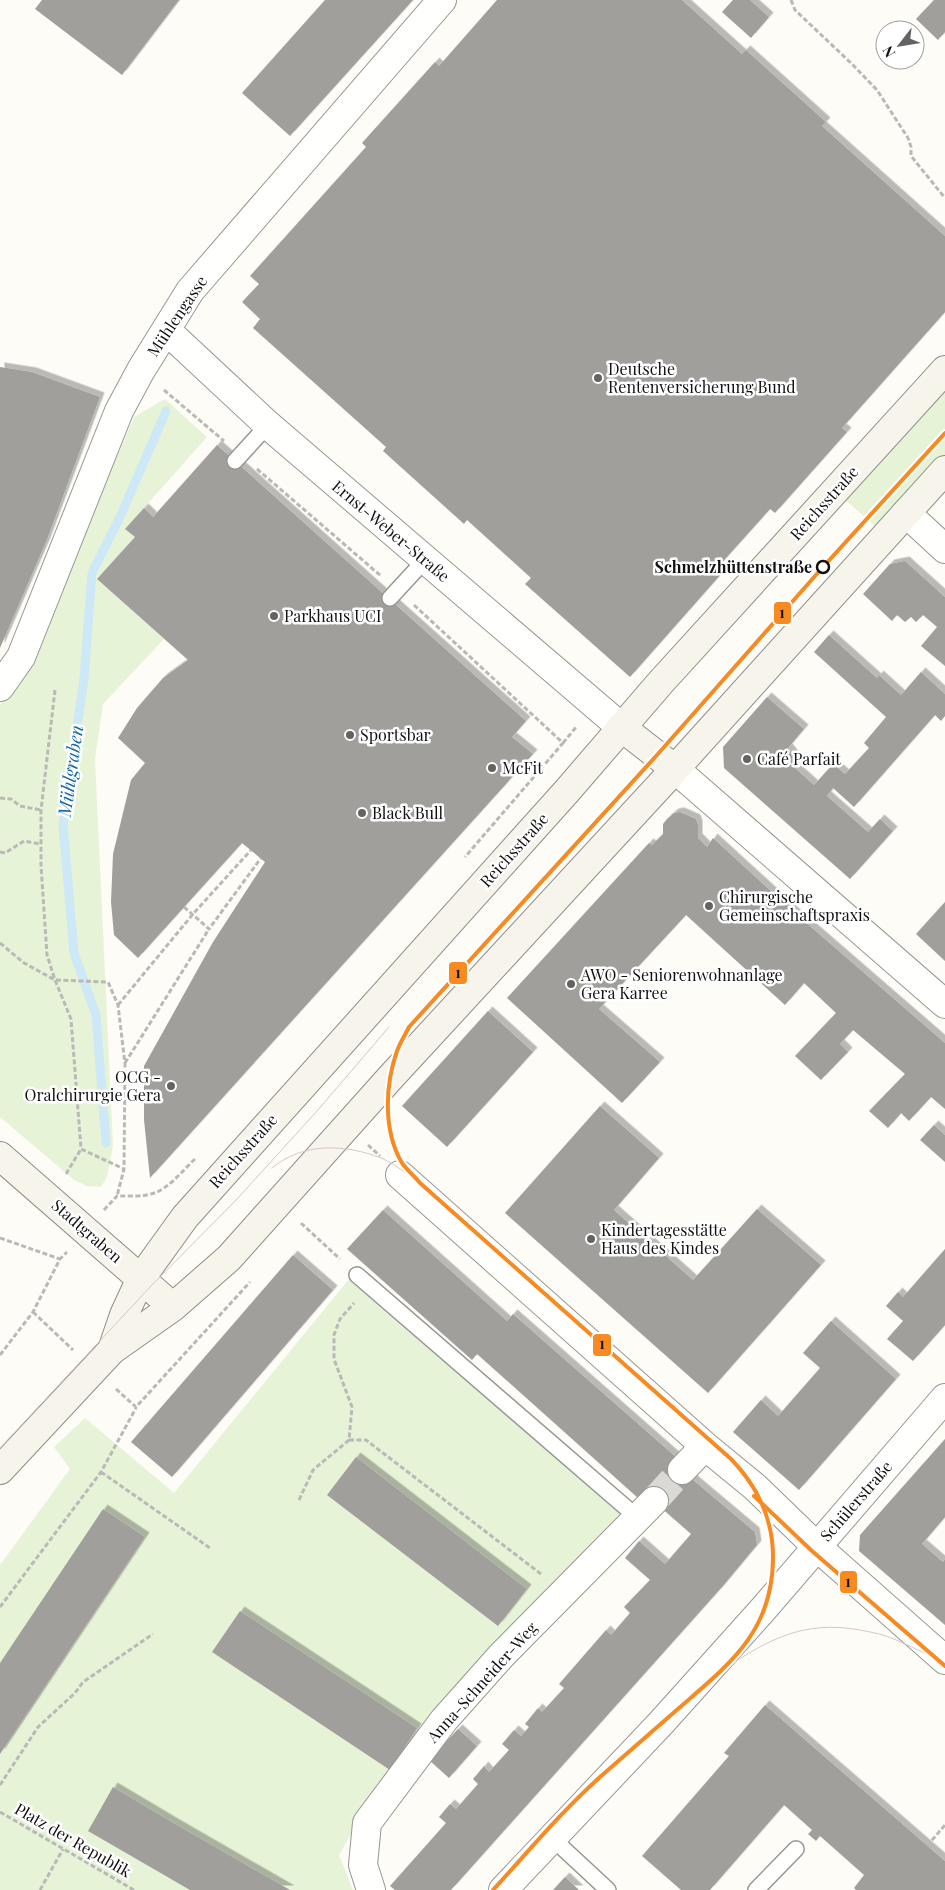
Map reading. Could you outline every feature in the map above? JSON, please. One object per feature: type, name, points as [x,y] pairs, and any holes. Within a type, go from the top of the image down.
[{"type":"main road","name":"Reichsstraße","points":[[112,1350],[124,1315],[141,1278],[190,1211],[567,791],[621,727],[945,370]]},
{"type":"main road","name":"Reichsstraße","points":[[0,1470],[112,1350],[173,1307],[229,1258],[945,470]]},
{"type":"main road","points":[[621,727],[675,769]]},
{"type":"main road","name":"Stadtgraben","points":[[0,1156],[173,1307]]},
{"type":"street","name":"Mühlengasse","points":[[0,687],[22,657],[119,411],[140,370],[190,291],[442,0]]},
{"type":"street","name":"Ernst-Weber-Straße","points":[[166,330],[268,425],[621,727]]},
{"type":"street","points":[[906,513],[945,549]]},
{"type":"street","points":[[675,769],[945,1004]]},
{"type":"street","points":[[400,1175],[705,1446],[755,1487],[816,1546],[945,1660]]},
{"type":"street","name":"Schülerstraße","points":[[502,1890],[661,1723],[766,1606],[945,1398]]},
{"type":"street","points":[[682,1470],[705,1446]]},
{"type":"street","name":"Anna-Schneider-Weg","points":[[371,1890],[363,1865],[367,1823],[444,1720],[501,1656],[646,1509]]},
{"type":"lane","points":[[238,458],[268,425]]},
{"type":"lane","points":[[394,594],[425,560]]},
{"type":"lane","points":[[357,1275],[646,1509]]},
{"type":"lane","points":[[552,1838],[608,1890]]},
{"type":"lane","points":[[756,1890],[796,1849]]},
{"type":"path","points":[[792,0],[795,10],[877,90],[908,138],[911,156],[945,198]]},
{"type":"path","points":[[140,370],[563,743],[461,862]]},
{"type":"path","points":[[55,690],[41,810],[40,844],[48,955],[55,980],[71,1019],[81,1149],[124,1169]]},
{"type":"path","points":[[0,798],[11,799],[20,806],[41,810]]},
{"type":"path","points":[[0,852],[4,853],[24,841],[40,844]]},
{"type":"path","points":[[118,1005],[193,914],[252,850]]},
{"type":"path","points":[[125,1064],[209,929],[261,858]]},
{"type":"path","points":[[184,907],[209,929]]},
{"type":"path","points":[[0,943],[24,963],[55,980],[108,982],[118,1005],[125,1064],[124,1169],[117,1196],[60,1259],[34,1312],[0,1355]]},
{"type":"path","points":[[347,1126],[400,1175]]},
{"type":"path","points":[[117,1196],[137,1196],[157,1192],[178,1176],[199,1154]]},
{"type":"path","points":[[0,1238],[60,1259]]},
{"type":"path","points":[[349,1440],[352,1407],[334,1359],[334,1335],[340,1319],[370,1285]]},
{"type":"path","points":[[0,1607],[101,1472],[136,1407]]},
{"type":"path","points":[[299,1500],[313,1470],[349,1440],[366,1440],[565,1592]]},
{"type":"path","points":[[101,1472],[210,1548]]},
{"type":"path","points":[[0,1785],[38,1727],[75,1693],[84,1682],[153,1634]]},
{"type":"path","name":"Platz der Republik","points":[[0,1812],[134,1890]]},
{"type":"path","points":[[927,1846],[945,1825]]},
{"type":"path","points":[[40,1890],[63,1849]]},
{"type":"green space","points":[[945,380],[945,457],[879,530],[839,494]]},
{"type":"green space","points":[[165,399],[207,437],[126,528],[135,537],[97,579],[164,639],[103,704],[95,759],[113,1146],[107,1177],[101,1187],[87,1186],[74,1180],[0,1117],[0,705],[24,671],[134,417]]},
{"type":"green space","points":[[350,1278],[633,1517],[367,1806],[339,1855],[353,1890],[0,1890],[0,1565],[70,1469],[54,1447],[85,1418],[174,1493]]},
{"type":"building","points":[[42,0],[179,0],[122,75],[35,9]]},
{"type":"building","points":[[325,0],[413,0],[290,136],[242,93]]},
{"type":"building","name":"Deutsche Rentenversicherung Bund","points":[[497,0],[682,0],[742,54],[746,50],[826,122],[822,126],[945,236],[945,312],[842,428],[847,432],[775,513],[770,509],[717,568],[722,573],[630,677],[525,584],[531,578],[467,520],[464,524],[383,451],[386,447],[253,328],[260,319],[242,302],[259,284],[250,276],[366,147],[362,143],[435,62],[439,66]]},
{"type":"building","points":[[733,0],[750,0],[769,17],[751,38],[722,12]]},
{"type":"building","points":[[934,0],[945,0],[945,32],[938,40],[925,28],[925,20],[916,19]]},
{"type":"building","points":[[0,367],[32,372],[100,397],[46,542],[0,648]]},
{"type":"building","points":[[217,445],[526,721],[512,737],[533,754],[150,1178],[144,1120],[144,1066],[213,942],[265,862],[242,843],[138,958],[114,935],[111,902],[113,854],[131,780],[145,763],[118,738],[137,708],[163,678],[188,660],[97,579],[135,537],[125,529],[144,508],[153,517]]},
{"type":"building","points":[[905,561],[945,597],[945,666],[921,646],[937,627],[923,615],[916,622],[911,617],[905,622],[897,615],[892,621],[863,594],[890,564]]},
{"type":"building","points":[[829,635],[877,678],[879,675],[901,695],[921,672],[945,694],[945,716],[941,721],[935,715],[854,807],[833,788],[827,796],[868,832],[880,819],[893,831],[850,879],[724,768],[723,747],[767,697],[804,729],[788,748],[800,763],[795,768],[814,785],[833,764],[845,774],[869,748],[864,743],[886,717],[814,652]]},
{"type":"building","points":[[680,812],[696,819],[698,838],[707,847],[713,838],[795,913],[945,1043],[945,1109],[931,1097],[909,1121],[901,1113],[888,1128],[869,1111],[905,1074],[853,1030],[840,1044],[848,1052],[821,1080],[795,1056],[836,1013],[804,983],[785,1005],[686,915],[599,1009],[660,1062],[622,1103],[507,998],[649,843],[652,845],[663,834],[663,824],[667,819],[674,813]]},
{"type":"building","points":[[945,902],[945,961],[916,934]]},
{"type":"building","points":[[488,1011],[533,1052],[447,1147],[402,1106]]},
{"type":"building","name":"Kindertagesstätte Haus des Kindes","points":[[600,1106],[659,1158],[614,1210],[693,1280],[757,1209],[821,1265],[708,1393],[505,1213]]},
{"type":"building","points":[[934,1125],[945,1135],[945,1162],[920,1140]]},
{"type":"building","points":[[383,1210],[507,1321],[513,1314],[677,1458],[686,1474],[755,1532],[757,1545],[722,1587],[451,1890],[395,1890],[390,1886],[446,1823],[439,1817],[450,1804],[456,1809],[478,1784],[473,1779],[484,1766],[489,1772],[509,1750],[502,1744],[514,1730],[521,1736],[529,1727],[525,1724],[538,1708],[542,1712],[564,1688],[559,1684],[606,1630],[611,1635],[630,1613],[624,1607],[650,1580],[625,1558],[639,1541],[665,1564],[691,1534],[643,1492],[638,1498],[477,1354],[472,1360],[347,1249]]},
{"type":"building","points":[[945,1249],[945,1325],[913,1361],[887,1339],[903,1321],[886,1306],[898,1292],[903,1297]]},
{"type":"building","points":[[293,1255],[333,1290],[172,1477],[131,1442]]},
{"type":"building","points":[[831,1321],[896,1379],[799,1490],[733,1432],[761,1400],[778,1416],[820,1368],[803,1353]]},
{"type":"building","points":[[945,1439],[945,1517],[922,1544],[943,1562],[945,1559],[945,1625],[859,1551],[860,1535]]},
{"type":"building","points":[[356,1457],[527,1589],[498,1626],[327,1495]]},
{"type":"building","points":[[103,1509],[145,1537],[0,1754],[0,1663]]},
{"type":"building","points":[[240,1611],[417,1728],[390,1770],[212,1652]]},
{"type":"building","points":[[765,1705],[945,1861],[945,1890],[856,1890],[854,1888],[864,1875],[820,1836],[816,1841],[808,1834],[812,1830],[784,1805],[710,1890],[681,1890],[642,1856],[729,1756],[724,1753]]},
{"type":"building","points":[[458,1729],[477,1746],[449,1778],[429,1760]]},
{"type":"building","points":[[113,1787],[290,1890],[190,1890],[88,1831]]},
{"type":"building","points":[[565,1877],[579,1890],[553,1890]]},
{"type":"waterway","name":"Mühlgraben","points":[[106,1143],[96,1015],[74,953],[63,825],[84,679],[92,573],[120,517],[166,411]]},
{"type":"tunnel","points":[[654,1501],[682,1470]]},
{"type":"tram line","points":[[0,1448],[151,1286],[238,1198],[317,1111],[389,1027]]},
{"type":"tram line","points":[[272,1168],[297,1154],[311,1150],[339,1148],[367,1153],[381,1158],[420,1183]]},
{"type":"tram line","points":[[724,1669],[756,1649],[788,1634],[821,1628],[860,1630],[880,1634],[936,1658]]},
{"type":"transit line","name":"1","points":[[493,1890],[586,1790],[732,1660],[757,1625],[766,1605],[771,1583],[772,1543],[767,1516],[762,1504],[749,1481],[731,1459],[420,1183],[404,1166],[392,1137],[388,1108],[390,1078],[397,1051],[409,1027],[657,755],[823,567],[945,433]]},
{"type":"transit line","name":"1","points":[[754,1496],[812,1551],[945,1666]]},
{"type":"place","name":"Deutsche Rentenversicherung Bund","points":[[598,378]]},
{"type":"place","name":"Schmelzhüttenstraße","points":[[823,567]]},
{"type":"place","name":"Parkhaus UCI","points":[[274,616]]},
{"type":"place","name":"Sportsbar","points":[[350,735]]},
{"type":"place","name":"Café Parfait","points":[[747,759]]},
{"type":"place","name":"McFit","points":[[492,768]]},
{"type":"place","name":"Black Bull","points":[[362,813]]},
{"type":"place","name":"Chirurgische Gemeinschaftspraxis","points":[[709,906]]},
{"type":"place","name":"AWO - Seniorenwohnanlage Gera Karree","points":[[571,984]]},
{"type":"place","name":"OCG - Oralchirurgie Gera","points":[[171,1086]]},
{"type":"place","name":"Kindertagesstätte Haus des Kindes","points":[[591,1239]]}]
